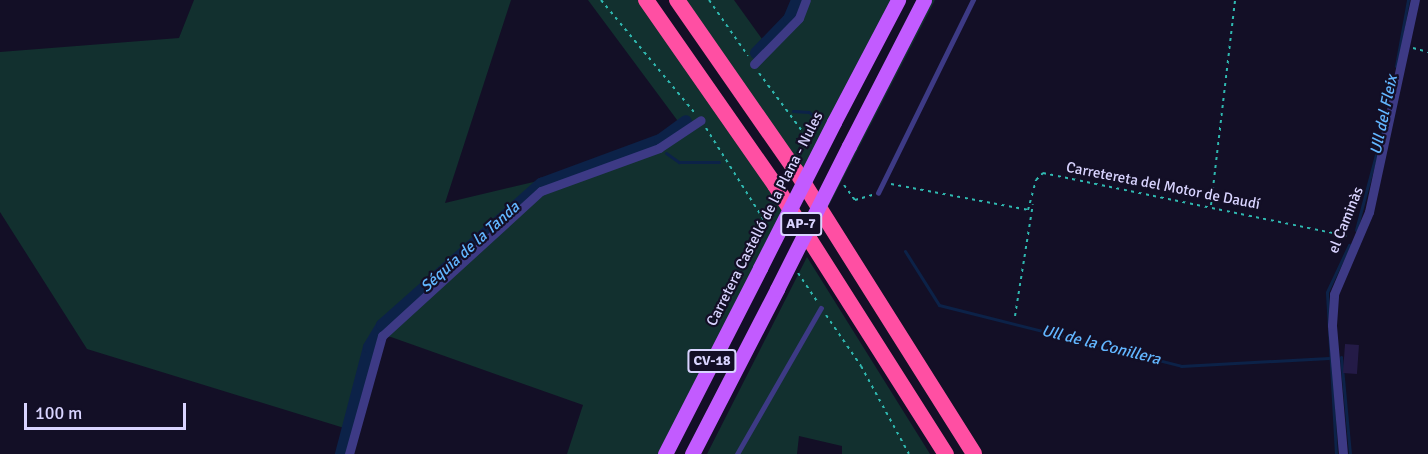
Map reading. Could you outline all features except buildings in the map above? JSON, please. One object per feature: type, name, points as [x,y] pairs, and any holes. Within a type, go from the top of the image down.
[{"type":"highway","name":"AP-7","points":[[646,0],[775,185],[946,454]]},
{"type":"highway","name":"AP-7","points":[[677,0],[796,171],[974,454]]},
{"type":"main road","name":"Carretera Castelló de la Plana - Nules","points":[[665,454],[898,0]]},
{"type":"main road","name":"CV-18","points":[[692,454],[924,0]]},
{"type":"street","points":[[754,64],[799,18],[806,0]]},
{"type":"street","name":"el Caminàs","points":[[1343,454],[1332,325],[1334,294],[1358,239],[1380,173],[1415,0]]},
{"type":"street","points":[[349,454],[382,336],[541,191],[659,148],[701,120]]},
{"type":"lane","points":[[878,193],[973,0]]},
{"type":"lane","points":[[737,454],[821,308]]},
{"type":"path","points":[[601,0],[701,120],[772,234]]},
{"type":"path","points":[[709,0],[754,64]]},
{"type":"path","points":[[1211,205],[1234,0]]},
{"type":"path","points":[[1406,46],[1428,52]]},
{"type":"path","name":"Carretereta del Motor de Daudí","points":[[1033,201],[1036,180],[1043,173],[1211,205],[1358,239]]},
{"type":"path","points":[[883,182],[1012,208],[1028,210],[1033,201]]},
{"type":"path","points":[[1015,316],[1029,251],[1033,201]]},
{"type":"path","points":[[797,271],[861,366],[909,454]]},
{"type":"green space","points":[[194,0],[511,0],[445,203],[542,180],[554,184],[660,149],[686,132],[588,0],[638,0],[784,208],[658,454],[567,454],[583,405],[391,337],[382,336],[354,431],[87,349],[0,212],[0,52],[179,38]]},
{"type":"green space","points":[[684,0],[734,0],[770,50],[807,0],[892,0],[803,172]]},
{"type":"green space","points":[[930,0],[935,0],[827,209],[825,205]]},
{"type":"green space","points":[[807,257],[930,454],[842,454],[842,446],[799,436],[797,454],[707,454]]},
{"type":"waterway","name":"Séquia de la Tanda","points":[[756,53],[789,19],[797,0]]},
{"type":"waterway","name":"Ull del Fleix","points":[[1396,66],[1408,0]]},
{"type":"waterway","name":"Ull de la Conillera","points":[[793,111],[809,112],[820,122]]},
{"type":"waterway","name":"Séquia de la Tanda","points":[[341,454],[369,347],[382,325],[541,184],[660,140],[686,121]]},
{"type":"waterway","name":"Ull del Fleix","points":[[1356,230],[1383,128]]},
{"type":"waterway","name":"Ull de la Conillera","points":[[666,153],[679,162],[719,162]]},
{"type":"waterway","name":"Ull del Fleix","points":[[1336,454],[1327,292],[1349,245]]},
{"type":"waterway","name":"Ull de la Conillera","points":[[905,251],[939,305],[1181,366],[1329,358]]},
{"type":"waterway","name":"Ull de la Conillera","points":[[1341,357],[1350,454]]}]
